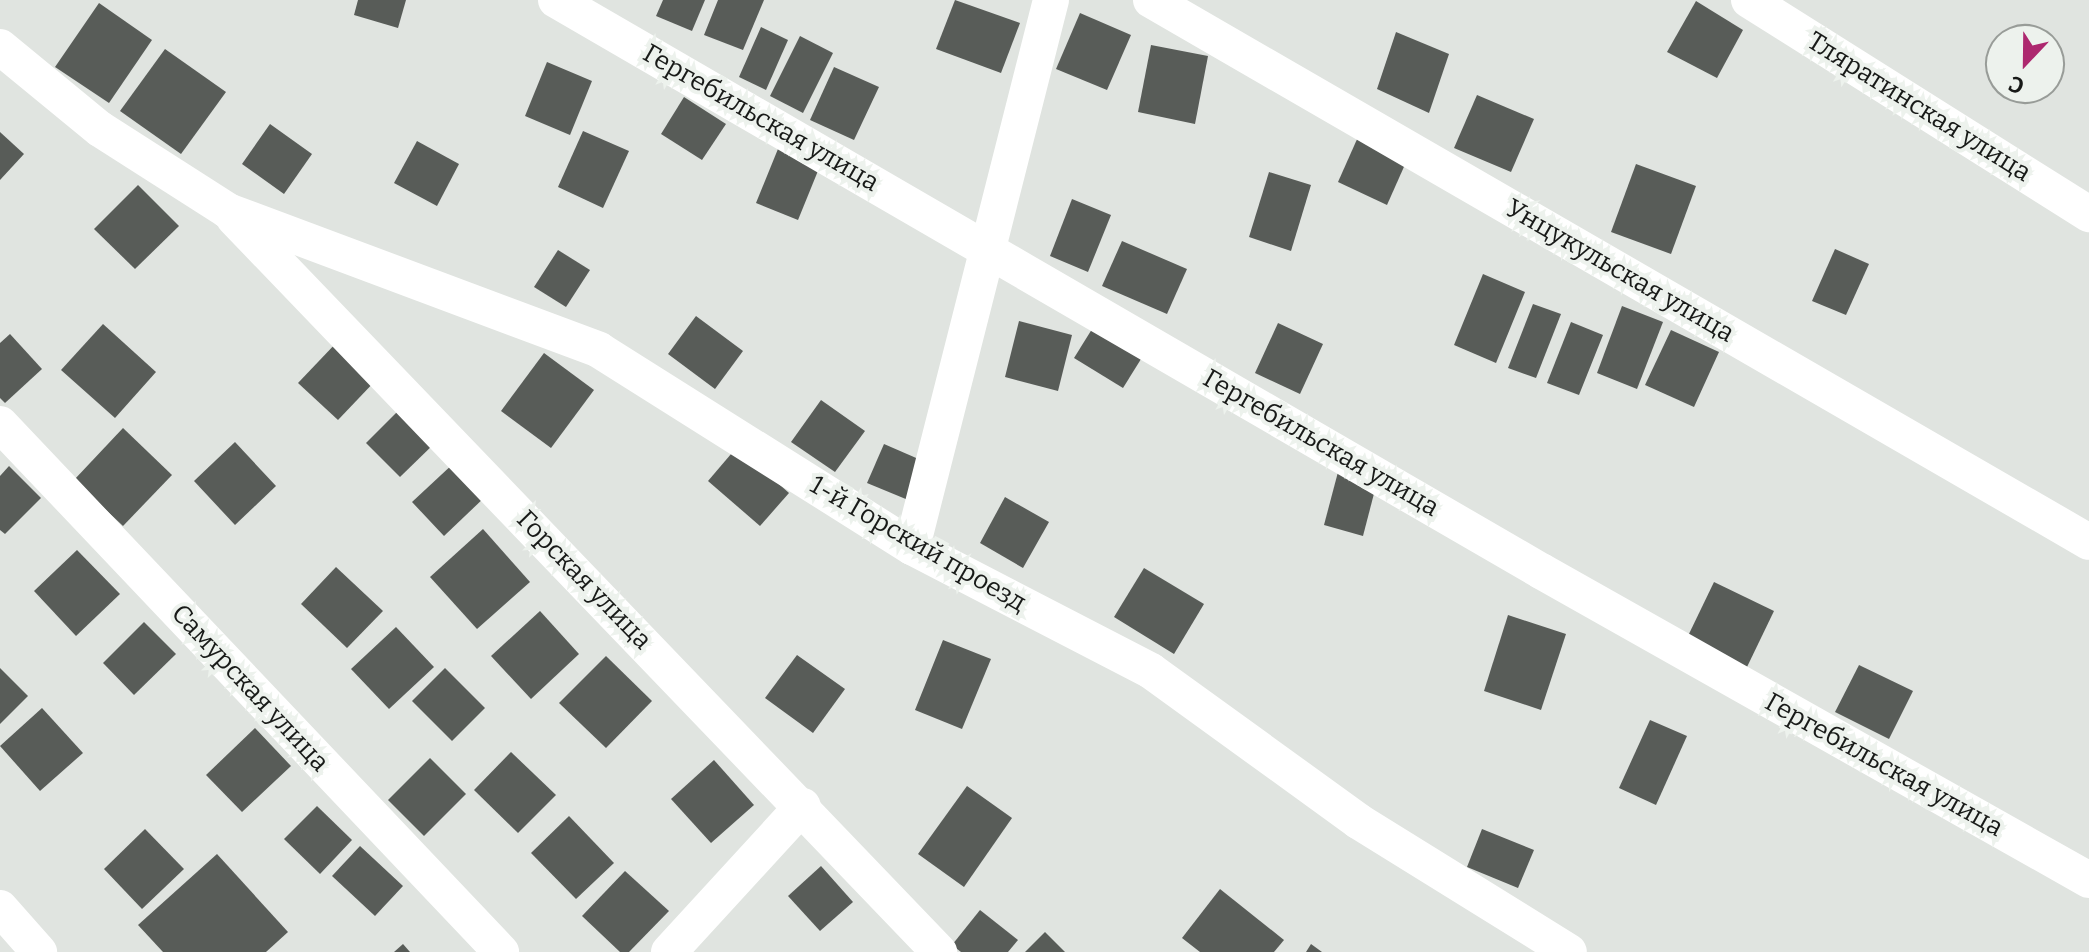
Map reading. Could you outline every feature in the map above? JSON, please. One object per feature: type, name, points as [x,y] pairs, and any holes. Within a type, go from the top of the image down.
[{"type":"street","name":"Гергебильская улица","points":[[556,0],[1541,571],[2089,880]]},
{"type":"street","points":[[912,547],[1051,0]]},
{"type":"street","name":"Унцукульская улица","points":[[1151,0],[2089,542]]},
{"type":"street","name":"Тляратинская улица","points":[[1749,0],[2089,214]]},
{"type":"street","points":[[0,47],[100,129],[228,211]]},
{"type":"street","name":"1-й Горский проезд","points":[[228,211],[599,350],[912,547],[1151,671],[1358,821],[1569,952]]},
{"type":"street","name":"Горская улица","points":[[228,211],[803,806],[939,952]]},
{"type":"street","name":"Самурская улица","points":[[0,424],[501,952]]},
{"type":"street","points":[[669,952],[803,806]]},
{"type":"street","points":[[0,908],[39,952]]},
{"type":"building","points":[[358,0],[406,0],[398,28],[354,15]]},
{"type":"building","points":[[663,0],[705,0],[692,31],[656,16]]},
{"type":"building","points":[[718,0],[764,0],[743,50],[704,35]]},
{"type":"building","points":[[955,0],[1020,23],[1001,73],[936,49]]},
{"type":"building","points":[[1696,1],[1743,30],[1717,78],[1667,52]]},
{"type":"building","points":[[99,3],[152,40],[109,103],[55,67]]},
{"type":"building","points":[[1080,13],[1131,35],[1107,90],[1056,69]]},
{"type":"building","points":[[761,27],[788,40],[766,90],[739,77]]},
{"type":"building","points":[[1396,32],[1449,54],[1429,113],[1377,89]]},
{"type":"building","points":[[800,36],[833,53],[803,113],[770,96]]},
{"type":"building","points":[[1151,45],[1208,56],[1195,124],[1138,112]]},
{"type":"building","points":[[165,49],[226,92],[181,154],[120,111]]},
{"type":"building","points":[[547,62],[592,81],[570,135],[525,116]]},
{"type":"building","points":[[834,67],[879,87],[854,140],[810,120]]},
{"type":"building","points":[[1477,95],[1534,119],[1511,172],[1454,148]]},
{"type":"building","points":[[684,97],[726,124],[702,160],[661,134]]},
{"type":"building","points":[[270,124],[312,154],[284,194],[242,164]]},
{"type":"building","points":[[583,131],[629,151],[603,208],[558,187]]},
{"type":"building","points":[[0,132],[24,154],[0,180]]},
{"type":"building","points":[[1358,137],[1407,160],[1387,205],[1338,182]]},
{"type":"building","points":[[417,141],[459,164],[437,206],[394,183]]},
{"type":"building","points":[[780,144],[822,161],[798,220],[756,203]]},
{"type":"building","points":[[1636,164],[1696,186],[1671,254],[1611,232]]},
{"type":"building","points":[[1269,172],[1311,185],[1291,251],[1249,237]]},
{"type":"building","points":[[138,185],[179,226],[135,269],[94,229]]},
{"type":"building","points":[[1072,199],[1111,215],[1088,272],[1050,256]]},
{"type":"building","points":[[1122,241],[1187,269],[1167,314],[1102,286]]},
{"type":"building","points":[[1835,249],[1869,264],[1846,315],[1812,301]]},
{"type":"building","points":[[558,250],[590,270],[566,307],[534,287]]},
{"type":"building","points":[[1483,274],[1525,292],[1496,363],[1454,345]]},
{"type":"building","points":[[1533,304],[1561,314],[1536,378],[1508,368]]},
{"type":"building","points":[[1622,306],[1663,322],[1637,389],[1597,373]]},
{"type":"building","points":[[696,316],[743,351],[715,389],[668,354]]},
{"type":"building","points":[[1019,321],[1072,335],[1058,391],[1005,377]]},
{"type":"building","points":[[1097,321],[1146,351],[1123,388],[1074,358]]},
{"type":"building","points":[[1571,322],[1603,335],[1579,395],[1547,383]]},
{"type":"building","points":[[1278,323],[1323,344],[1300,394],[1255,373]]},
{"type":"building","points":[[103,324],[156,372],[115,418],[61,370]]},
{"type":"building","points":[[1671,330],[1719,352],[1694,407],[1645,385]]},
{"type":"building","points":[[10,334],[42,369],[5,403],[0,398],[0,343]]},
{"type":"building","points":[[338,341],[378,378],[338,420],[298,383]]},
{"type":"building","points":[[544,353],[594,390],[551,448],[501,411]]},
{"type":"building","points":[[821,400],[865,431],[835,472],[791,442]]},
{"type":"building","points":[[402,407],[437,441],[400,477],[366,443]]},
{"type":"building","points":[[123,428],[172,475],[123,526],[74,480]]},
{"type":"building","points":[[235,442],[276,486],[235,525],[194,481]]},
{"type":"building","points":[[884,444],[930,464],[913,502],[867,483]]},
{"type":"building","points":[[737,447],[789,493],[760,526],[708,481]]},
{"type":"building","points":[[455,462],[486,496],[444,536],[412,502]]},
{"type":"building","points":[[9,466],[41,498],[5,534],[0,530],[0,476]]},
{"type":"building","points":[[1338,472],[1377,482],[1363,536],[1324,525]]},
{"type":"building","points":[[1005,497],[1049,522],[1023,568],[980,543]]},
{"type":"building","points":[[483,529],[530,582],[477,629],[430,577]]},
{"type":"building","points":[[77,550],[120,594],[76,636],[34,591]]},
{"type":"building","points":[[336,567],[383,611],[347,648],[301,604]]},
{"type":"building","points":[[1144,568],[1204,604],[1174,654],[1114,617]]},
{"type":"building","points":[[1714,582],[1774,611],[1747,667],[1687,638]]},
{"type":"building","points":[[540,611],[579,654],[531,699],[491,656]]},
{"type":"building","points":[[1508,615],[1566,634],[1541,710],[1484,691]]},
{"type":"building","points":[[144,622],[176,654],[134,695],[103,663]]},
{"type":"building","points":[[396,627],[434,667],[389,709],[351,669]]},
{"type":"building","points":[[943,640],[991,659],[962,729],[915,710]]},
{"type":"building","points":[[797,655],[845,689],[813,733],[765,698]]},
{"type":"building","points":[[606,656],[652,701],[606,748],[559,703]]},
{"type":"building","points":[[1859,665],[1913,691],[1889,739],[1835,712]]},
{"type":"building","points":[[0,668],[28,696],[0,724]]},
{"type":"building","points":[[445,668],[485,708],[452,741],[412,701]]},
{"type":"building","points":[[42,708],[83,753],[40,791],[0,746]]},
{"type":"building","points":[[1650,720],[1687,736],[1656,805],[1619,788]]},
{"type":"building","points":[[255,728],[291,766],[242,812],[206,775]]},
{"type":"building","points":[[511,752],[556,795],[518,833],[474,790]]},
{"type":"building","points":[[430,758],[466,794],[424,836],[388,800]]},
{"type":"building","points":[[714,760],[754,805],[711,843],[671,799]]},
{"type":"building","points":[[967,786],[1012,818],[964,887],[918,854]]},
{"type":"building","points":[[317,806],[352,840],[320,874],[284,839]]},
{"type":"building","points":[[569,816],[614,863],[576,899],[531,853]]},
{"type":"building","points":[[145,829],[184,869],[142,909],[104,869]]},
{"type":"building","points":[[1482,829],[1534,850],[1518,888],[1467,867]]},
{"type":"building","points":[[360,846],[403,886],[375,916],[332,876]]},
{"type":"building","points":[[217,854],[288,932],[266,952],[163,952],[138,925]]},
{"type":"building","points":[[821,866],[853,902],[820,931],[788,896]]},
{"type":"building","points":[[625,871],[669,911],[629,952],[620,952],[582,916]]},
{"type":"building","points":[[1220,889],[1284,940],[1274,952],[1200,952],[1182,938]]},
{"type":"building","points":[[980,910],[1018,940],[1008,952],[961,952],[952,945]]},
{"type":"building","points":[[1045,932],[1065,952],[1025,952]]},
{"type":"building","points":[[403,944],[410,952],[394,952]]},
{"type":"building","points":[[1311,944],[1322,952],[1306,952]]}]
